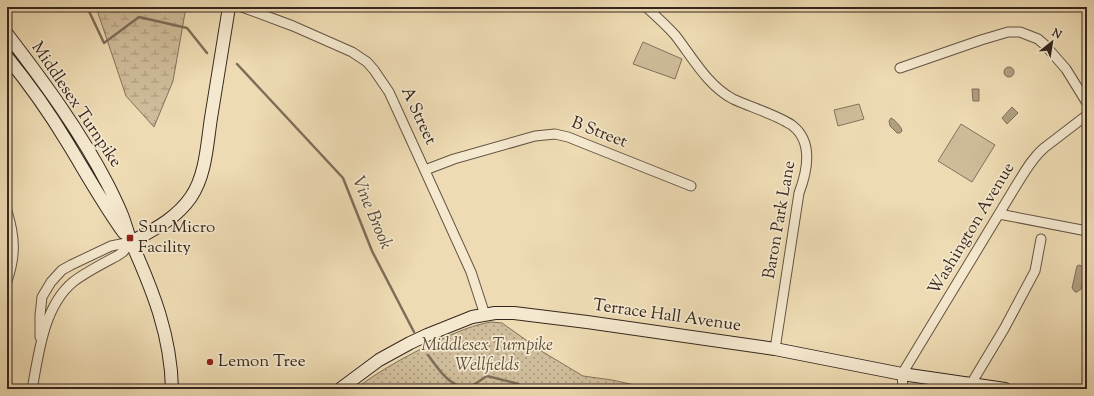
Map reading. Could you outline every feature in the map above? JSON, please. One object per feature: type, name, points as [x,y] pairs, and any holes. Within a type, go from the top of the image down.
[{"type":"main road","points":[[131,242],[161,226],[177,214],[192,197],[197,186],[205,160],[229,7]]},
{"type":"main road","name":"Middlesex Turnpike","points":[[7,34],[54,96],[86,146],[108,185],[122,215],[131,242],[151,287],[163,323],[172,389]]},
{"type":"main road","name":"Middlesex Turnpike","points":[[7,57],[46,110],[66,140],[100,198],[131,242]]},
{"type":"main road","name":"Terrace Hall Avenue","points":[[340,389],[379,360],[410,342],[472,317],[495,313],[535,315],[775,350],[902,374],[1005,389]]},
{"type":"street","name":"A Street","points":[[242,7],[270,17],[352,52],[367,62],[380,78],[389,92],[425,170],[470,272],[485,315]]},
{"type":"street","name":"Baron Park Lane","points":[[646,7],[669,29],[700,69],[718,88],[733,99],[783,120],[793,126],[800,135],[806,148],[807,163],[803,183],[799,193],[775,350]]},
{"type":"street","points":[[900,68],[981,40],[1008,32],[1020,32],[1033,37],[1045,45],[1066,69],[1087,103]]},
{"type":"street","name":"Washington Avenue","points":[[902,374],[1037,154],[1087,115]]},
{"type":"street","name":"B Street","points":[[425,170],[454,159],[535,136],[555,134],[568,137],[691,186]]},
{"type":"street","points":[[7,211],[14,238],[12,267],[7,281]]},
{"type":"street","points":[[999,214],[1087,231]]},
{"type":"street","points":[[971,384],[1004,329],[1034,271],[1041,239]]},
{"type":"street","points":[[40,349],[40,306],[42,297],[51,282],[62,270],[71,265],[110,246],[131,242]]},
{"type":"street","points":[[32,389],[49,315],[58,298],[81,276],[121,254],[131,242]]},
{"type":"street","points":[[902,374],[903,389]]},
{"type":"green space","points":[[96,7],[186,7],[173,81],[154,127],[126,96]]},
{"type":"green space","points":[[643,42],[682,59],[675,79],[633,64]]},
{"type":"green space","points":[[859,104],[864,119],[838,126],[834,110]]},
{"type":"green space","points":[[961,124],[995,145],[972,182],[938,161]]},
{"type":"green space","name":"Middlesex Turnpike Wellfields","points":[[491,322],[502,323],[543,352],[583,376],[612,380],[653,389],[355,389],[398,361],[421,349],[461,331]]},
{"type":"shaded area","points":[[1009,67],[1014,72],[1009,77],[1004,72]]},
{"type":"shaded area","points":[[972,89],[979,89],[979,101],[973,101]]},
{"type":"shaded area","points":[[1012,107],[1018,113],[1007,124],[1002,118]]},
{"type":"shaded area","points":[[891,118],[900,127],[902,131],[900,133],[897,133],[890,126],[889,121]]},
{"type":"shaded area","points":[[1079,265],[1085,269],[1081,289],[1075,292],[1072,288],[1077,266]]},
{"type":"waterway","name":"Vine Brook","points":[[87,7],[104,43],[139,17],[187,28],[207,53]]},
{"type":"waterway","name":"Vine Brook","points":[[237,64],[343,178],[372,251],[414,332]]},
{"type":"waterway","name":"Vine Brook","points":[[428,355],[441,372],[451,382],[458,385],[464,387],[471,386],[487,376],[515,383],[529,389]]},
{"type":"place","name":"Sun Micro Facility","points":[[130,238]]},
{"type":"place","name":"Lemon Tree","points":[[210,362]]}]
